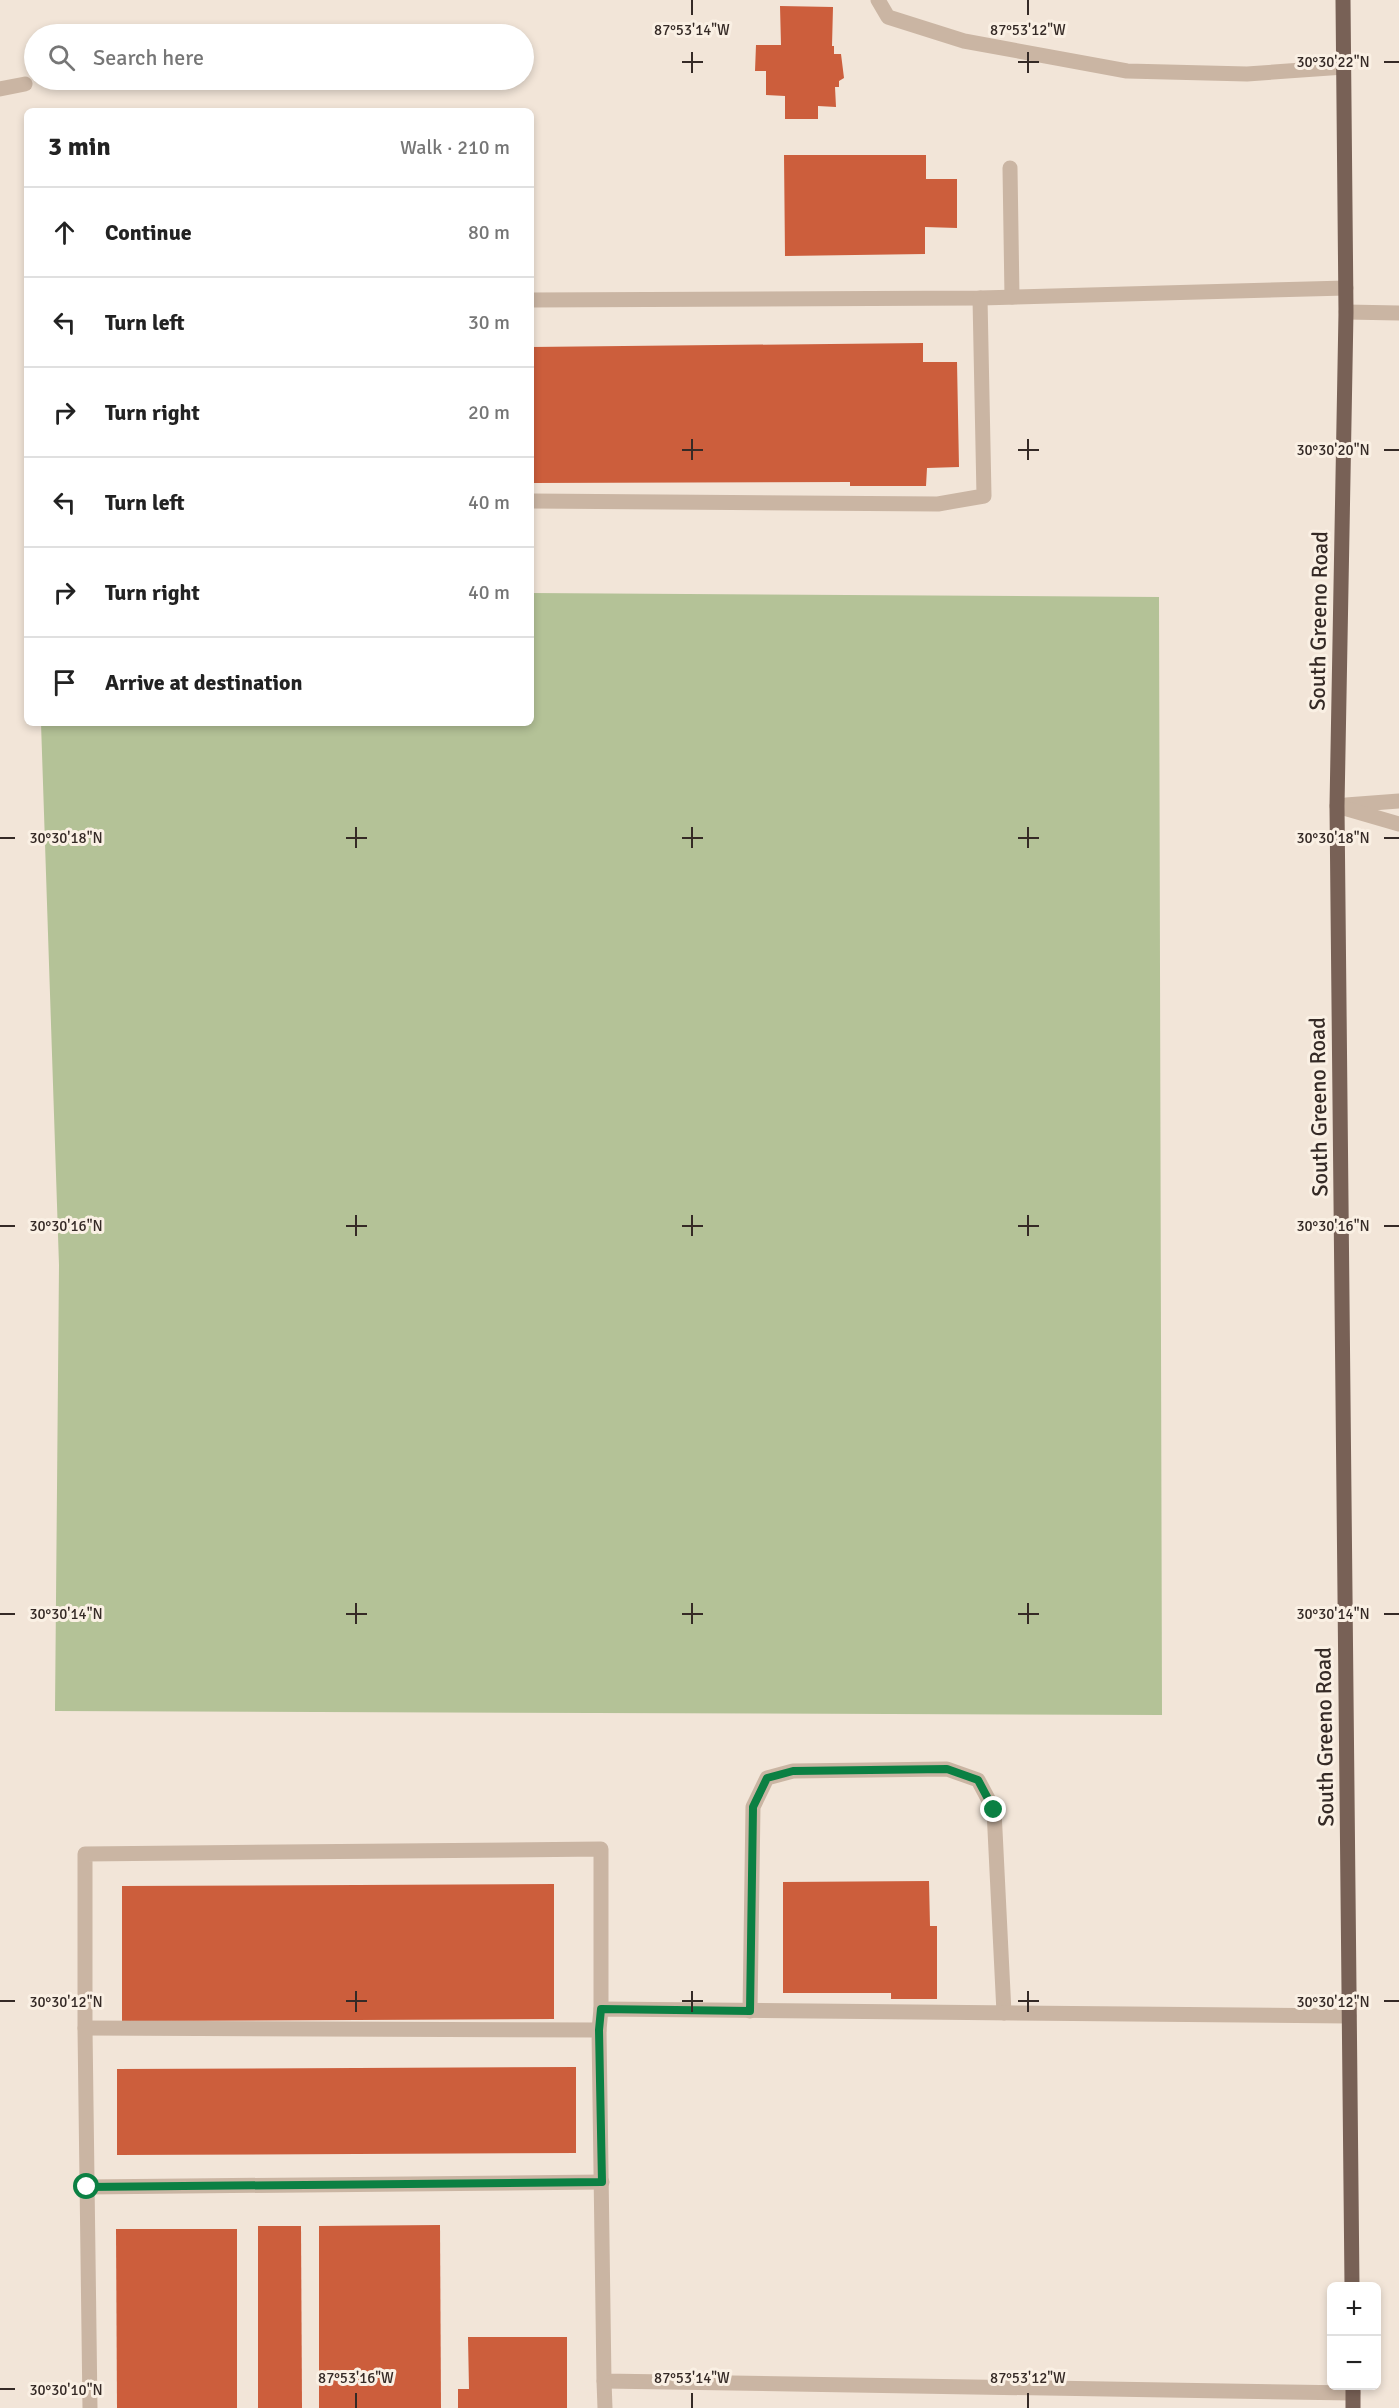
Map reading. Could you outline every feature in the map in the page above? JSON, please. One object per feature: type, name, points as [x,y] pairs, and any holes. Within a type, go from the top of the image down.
[{"type":"main road","name":"South Greeno Road","points":[[1343,0],[1346,312],[1337,806],[1352,2282]]},
{"type":"street","points":[[878,0],[888,17],[964,41],[1127,71],[1247,74],[1344,67]]},
{"type":"street","points":[[0,89],[24,84]]},
{"type":"street","points":[[1010,168],[1012,297]]},
{"type":"street","points":[[534,300],[980,298],[1346,288]]},
{"type":"street","points":[[534,501],[938,504],[984,496],[980,298]]},
{"type":"street","points":[[1346,312],[1399,313]]},
{"type":"street","points":[[1337,806],[1399,801]]},
{"type":"street","points":[[1337,806],[1399,824]]},
{"type":"street","points":[[750,2011],[753,1807],[767,1778],[793,1771],[947,1769],[978,1780],[994,1810],[1004,2013]]},
{"type":"street","points":[[90,2408],[85,1854],[601,1850],[599,2030],[605,2408]]},
{"type":"street","points":[[601,2009],[1349,2016]]},
{"type":"street","points":[[85,2028],[599,2030]]},
{"type":"street","points":[[87,2187],[602,2182]]},
{"type":"street","points":[[604,2381],[1353,2396]]},
{"type":"green space","points":[[534,593],[1159,597],[1162,1715],[55,1711],[59,1265],[41,726],[534,726]]},
{"type":"building","points":[[780,6],[833,7],[832,46],[834,46],[834,54],[841,54],[844,78],[839,81],[839,87],[835,87],[836,107],[818,106],[818,119],[785,119],[785,96],[766,95],[766,71],[755,71],[756,45],[781,45]]},
{"type":"building","points":[[784,155],[926,155],[926,179],[957,179],[957,228],[925,227],[925,254],[785,256]]},
{"type":"building","points":[[923,343],[923,362],[957,362],[959,467],[927,468],[926,486],[850,486],[850,482],[534,483],[534,347]]},
{"type":"building","points":[[929,1881],[930,1926],[937,1926],[937,1999],[891,1999],[891,1993],[783,1993],[783,1882]]},
{"type":"building","points":[[554,1884],[554,2019],[122,2021],[122,1886]]},
{"type":"building","points":[[576,2067],[576,2153],[117,2155],[117,2069]]},
{"type":"building","points":[[440,2225],[441,2408],[319,2408],[319,2226]]},
{"type":"building","points":[[258,2226],[301,2226],[302,2408],[258,2408]]},
{"type":"building","points":[[116,2229],[237,2229],[237,2408],[117,2408]]},
{"type":"building","points":[[468,2337],[567,2337],[567,2408],[458,2408],[458,2389],[469,2389]]},
{"type":"route","points":[[87,2187],[602,2182],[599,2030],[601,2009],[750,2011],[753,1807],[767,1778],[793,1771],[947,1769],[978,1780],[994,1810]]}]
